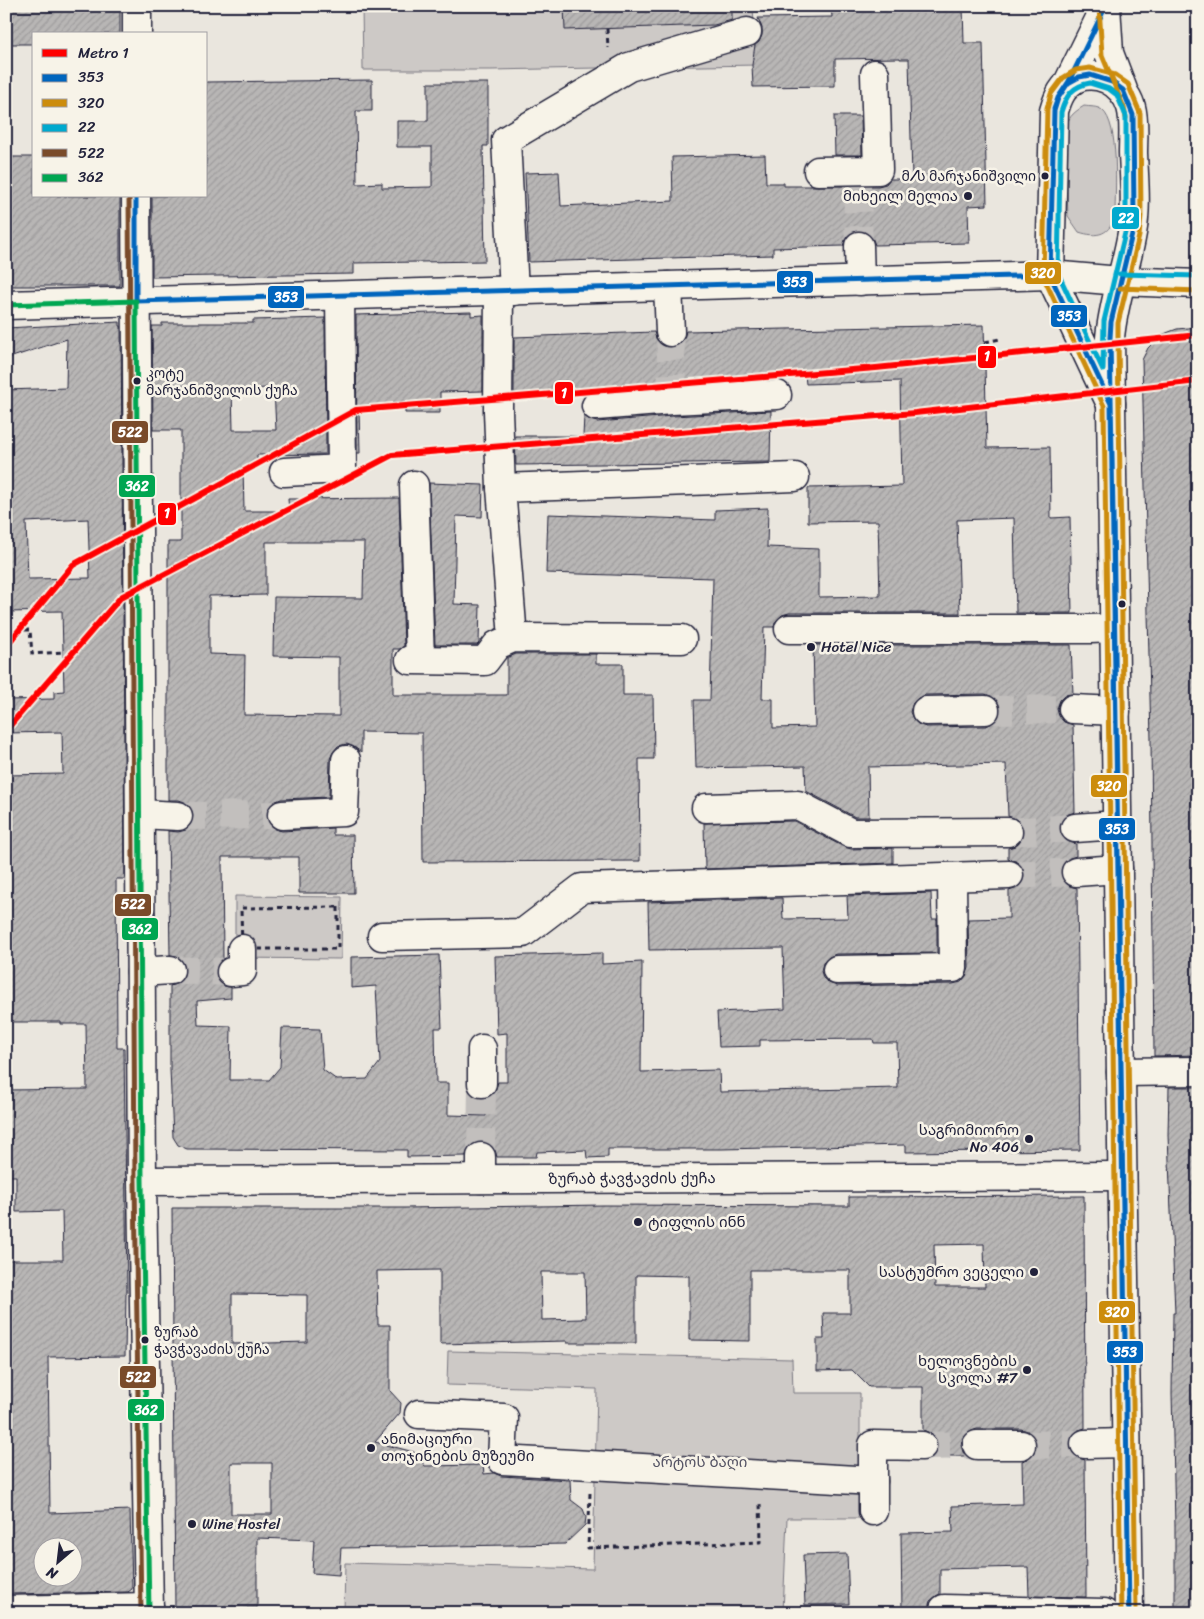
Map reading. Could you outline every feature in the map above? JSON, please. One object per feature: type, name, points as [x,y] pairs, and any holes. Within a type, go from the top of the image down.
[{"type":"main road","points":[[137,6],[137,32]]},
{"type":"main road","points":[[1106,6],[1068,83],[1058,98],[1054,111],[1050,275],[1112,404]]},
{"type":"main road","points":[[1106,6],[1109,53],[1133,115],[1134,215],[1132,234],[1111,322],[1110,338],[1128,1613]]},
{"type":"main road","points":[[513,638],[501,488],[498,411],[506,291],[506,140],[629,67],[746,32]]},
{"type":"main road","points":[[818,171],[857,177],[878,170],[876,74]]},
{"type":"main road","points":[[1068,83],[1079,77],[1090,75],[1112,82],[1123,90]]},
{"type":"main road","points":[[6,1610],[149,1610],[142,1181],[136,198]]},
{"type":"main road","points":[[859,246],[860,280]]},
{"type":"main road","points":[[6,305],[1050,275],[1120,281],[1198,284]]},
{"type":"main road","points":[[668,286],[670,332]]},
{"type":"main road","points":[[284,472],[342,469],[340,296]]},
{"type":"main road","points":[[596,406],[672,394],[777,395]]},
{"type":"main road","points":[[501,488],[795,476]]},
{"type":"main road","points":[[414,485],[415,659],[485,661],[497,645],[513,638],[682,639]]},
{"type":"main road","points":[[789,629],[1114,628]]},
{"type":"main road","points":[[1073,709],[1116,711]]},
{"type":"main road","points":[[926,711],[985,710]]},
{"type":"main road","points":[[282,815],[344,812],[346,760]]},
{"type":"main road","points":[[706,808],[798,805],[851,833],[1008,832]]},
{"type":"main road","points":[[140,814],[178,816]]},
{"type":"main road","points":[[1076,828],[1117,825]]},
{"type":"main road","points":[[1076,872],[1118,869]]},
{"type":"main road","points":[[382,936],[523,933],[582,888],[1009,875]]},
{"type":"main road","points":[[837,970],[953,968],[952,878]]},
{"type":"main road","points":[[141,972],[170,970]]},
{"type":"main road","points":[[482,1049],[482,1083]]},
{"type":"main road","points":[[1121,1072],[1198,1071]]},
{"type":"main road","name":"ზურაბ ჭავჭავძის ქუჩა","points":[[142,1181],[481,1168],[1122,1176]]},
{"type":"main road","points":[[419,1414],[504,1418],[502,1460],[872,1481]]},
{"type":"main road","points":[[1085,1444],[1126,1443]]},
{"type":"main road","points":[[873,1511],[873,1445],[922,1446]]},
{"type":"main road","points":[[977,1446],[1021,1445]]},
{"type":"main road","points":[[944,1609],[1104,1613]]},
{"type":"path","points":[[607,29],[607,40]]},
{"type":"path","points":[[985,342],[1000,339]]},
{"type":"path","points":[[6,630],[30,630],[32,654],[62,652]]},
{"type":"path","points":[[338,907],[338,949],[236,961],[241,908],[338,907]]},
{"type":"path","points":[[591,1465],[588,1548],[761,1542],[759,1474]]},
{"type":"green space","points":[[362,6],[753,6],[756,65],[491,70],[363,70]]},
{"type":"green space","points":[[1084,106],[1096,107],[1102,110],[1108,118],[1114,143],[1116,175],[1115,214],[1113,221],[1107,231],[1092,235],[1079,232],[1068,216],[1065,132],[1071,117]]},
{"type":"green space","points":[[235,896],[342,897],[341,959],[235,958]]},
{"type":"green space","name":"არტოს ბაღი","points":[[448,1351],[792,1359],[793,1393],[860,1393],[860,1518],[787,1518],[783,1613],[344,1613],[345,1563],[593,1569],[597,1389],[447,1385]]},
{"type":"building","points":[[6,6],[120,6],[120,32],[32,32],[32,44],[11,44],[11,37],[6,37]]},
{"type":"building","points":[[564,6],[732,6],[732,20],[714,25],[565,30]]},
{"type":"building","points":[[831,6],[963,6],[964,43],[983,43],[987,205],[968,206],[969,243],[875,245],[872,237],[858,230],[850,233],[843,246],[773,248],[773,255],[529,262],[525,173],[559,172],[561,206],[673,201],[672,157],[765,155],[766,183],[784,183],[784,186],[878,186],[886,184],[890,179],[912,179],[909,59],[835,59],[835,86],[753,87],[752,65],[755,45],[759,42],[762,35],[762,28],[758,18],[832,17]]},
{"type":"building","points":[[372,80],[372,111],[356,111],[357,184],[382,183],[382,188],[432,187],[432,147],[397,147],[397,121],[428,121],[428,83],[488,83],[488,146],[483,146],[485,261],[354,263],[354,274],[152,277],[152,198],[208,198],[208,82]]},
{"type":"building","points":[[834,116],[861,116],[862,155],[835,155]]},
{"type":"building","points":[[6,157],[32,157],[32,198],[120,198],[120,286],[6,286]]},
{"type":"building","points":[[471,312],[471,316],[483,315],[483,391],[440,392],[440,413],[405,413],[405,407],[359,409],[360,453],[357,453],[356,315]]},
{"type":"building","points":[[325,318],[326,454],[257,455],[257,467],[243,467],[244,511],[289,511],[288,499],[399,498],[404,646],[400,649],[393,649],[393,695],[507,695],[507,658],[516,654],[596,654],[596,664],[623,664],[623,695],[653,695],[654,759],[639,759],[640,861],[423,862],[422,733],[361,732],[361,752],[347,744],[338,746],[330,759],[329,797],[281,799],[268,807],[266,816],[274,829],[282,831],[333,828],[333,835],[353,835],[354,893],[299,893],[299,857],[222,857],[223,959],[217,965],[215,973],[224,986],[231,987],[231,998],[197,1001],[198,1025],[231,1026],[230,1080],[269,1080],[280,1067],[282,1028],[320,1029],[323,1070],[337,1080],[367,1079],[380,1062],[376,986],[351,988],[351,957],[439,955],[442,1028],[435,1028],[436,1083],[448,1083],[448,1115],[486,1116],[486,1098],[495,1091],[498,1082],[507,1082],[507,1033],[497,1034],[495,956],[602,953],[602,964],[642,962],[641,1072],[719,1070],[720,1092],[898,1088],[897,1043],[874,1043],[873,1039],[760,1040],[760,1046],[719,1047],[717,1012],[785,1009],[783,948],[649,950],[648,902],[782,898],[783,919],[848,918],[847,896],[931,893],[932,919],[937,919],[937,953],[836,954],[829,957],[823,963],[821,971],[823,978],[837,986],[953,984],[961,982],[969,968],[968,919],[1009,918],[1009,891],[1018,888],[1025,875],[1022,866],[1016,861],[1008,859],[1008,848],[1015,846],[1021,840],[1024,831],[1022,825],[1016,819],[1008,816],[1006,764],[868,767],[869,817],[855,817],[806,791],[805,766],[696,768],[694,700],[710,700],[713,578],[546,573],[548,514],[715,520],[715,510],[768,508],[767,547],[819,549],[819,597],[880,596],[878,521],[808,522],[808,488],[902,486],[900,381],[806,384],[805,375],[773,375],[772,380],[671,384],[595,390],[585,396],[585,390],[514,393],[514,337],[654,332],[657,341],[663,346],[670,348],[679,345],[684,339],[686,331],[984,325],[987,448],[1050,447],[1051,518],[1070,517],[1072,613],[1016,613],[1014,518],[957,520],[960,613],[789,613],[782,615],[776,621],[774,627],[764,627],[762,699],[773,699],[773,728],[815,727],[813,645],[1071,645],[1073,694],[1065,695],[1060,700],[1057,709],[1059,716],[1064,722],[1073,725],[1075,812],[1066,815],[1059,829],[1062,837],[1076,844],[1076,856],[1067,859],[1060,873],[1063,881],[1069,886],[1077,888],[1080,1150],[906,1152],[906,1145],[722,1149],[608,1149],[608,1157],[587,1158],[586,1150],[537,1152],[536,1157],[497,1157],[495,1150],[489,1144],[481,1141],[473,1144],[468,1149],[466,1156],[407,1157],[407,1150],[187,1149],[178,1145],[173,1137],[170,1070],[170,986],[179,983],[184,977],[186,969],[183,961],[177,956],[170,955],[168,831],[178,832],[186,830],[194,816],[192,808],[187,803],[179,800],[168,800],[168,542],[181,542],[181,430],[153,430],[152,326],[162,326],[162,323],[253,323],[253,320]],"holes":[[[274,388],[276,430],[233,430],[232,389]],[[266,542],[364,542],[363,598],[274,597],[273,656],[339,657],[339,716],[244,715],[245,655],[209,654],[209,596],[266,595]],[[985,694],[993,697],[1001,709],[998,718],[986,726],[926,727],[918,724],[910,712],[913,703],[925,695]]]},
{"type":"building","points":[[120,322],[125,879],[116,879],[117,1048],[124,1048],[127,1293],[125,1356],[48,1357],[50,1513],[130,1510],[132,1589],[128,1592],[6,1594],[6,1260],[63,1260],[62,1211],[16,1212],[16,1176],[6,1176],[6,1090],[87,1089],[86,1024],[6,1022],[6,775],[63,774],[62,732],[6,733],[6,700],[54,699],[54,692],[64,691],[62,611],[6,612],[6,390],[66,388],[67,339],[6,359],[6,328]],"holes":[[[88,519],[90,578],[28,579],[26,522]]]},
{"type":"building","points":[[1198,327],[1198,1055],[1154,1056],[1151,740],[1142,360],[1148,348],[1161,335],[1177,329]]},
{"type":"building","points":[[771,411],[770,462],[516,465],[515,436],[583,436],[584,416],[597,422]]},
{"type":"building","points":[[429,483],[483,485],[482,517],[456,516],[454,604],[480,605],[479,643],[477,645],[435,645]]},
{"type":"building","points":[[794,821],[851,849],[893,848],[893,863],[705,869],[704,823]]},
{"type":"building","points":[[1169,1087],[1198,1087],[1198,1613],[1175,1613],[1172,1393],[1173,1313],[1175,1313],[1168,1135]]},
{"type":"building","points":[[1084,1196],[1085,1428],[1076,1431],[1071,1437],[1069,1444],[1072,1453],[1078,1458],[1085,1460],[1086,1597],[1029,1596],[1028,1567],[940,1569],[940,1594],[930,1601],[929,1613],[902,1613],[901,1533],[953,1532],[952,1506],[1023,1504],[1022,1461],[1028,1459],[1034,1453],[1037,1445],[1034,1437],[1028,1431],[1021,1429],[977,1429],[969,1432],[963,1438],[961,1445],[966,1456],[934,1456],[938,1447],[936,1439],[930,1433],[923,1430],[923,1387],[869,1387],[852,1370],[817,1371],[817,1339],[824,1339],[823,1313],[850,1313],[850,1270],[750,1270],[750,1341],[689,1340],[689,1276],[636,1275],[636,1343],[567,1343],[567,1341],[440,1344],[440,1270],[377,1271],[378,1325],[390,1325],[390,1391],[401,1403],[400,1413],[375,1442],[414,1452],[425,1466],[483,1465],[484,1474],[494,1473],[501,1476],[570,1480],[571,1500],[583,1509],[586,1517],[585,1525],[565,1544],[341,1548],[339,1575],[312,1573],[314,1540],[257,1538],[257,1608],[247,1608],[247,1613],[175,1613],[172,1208],[405,1208],[604,1205],[849,1206],[849,1197]],"holes":[[[984,1244],[985,1287],[935,1287],[934,1245]],[[541,1272],[585,1272],[586,1318],[542,1320]],[[232,1294],[307,1295],[307,1342],[232,1344]],[[231,1463],[272,1463],[272,1514],[231,1514]]]},
{"type":"building","points":[[847,1554],[849,1604],[805,1605],[803,1555]]},
{"type":"tunnel","points":[[857,184],[859,246]]},
{"type":"tunnel","points":[[670,332],[672,387]]},
{"type":"tunnel","points":[[985,710],[1073,709]]},
{"type":"tunnel","points":[[178,816],[282,815]]},
{"type":"tunnel","points":[[1008,832],[1075,828]]},
{"type":"tunnel","points":[[1009,875],[1076,872]]},
{"type":"tunnel","points":[[170,970],[231,972]]},
{"type":"tunnel","points":[[481,1157],[482,1083]]},
{"type":"tunnel","points":[[1021,1445],[1085,1444]]},
{"type":"tunnel","points":[[922,1446],[977,1445]]},
{"type":"metro line","name":"1","points":[[6,646],[73,565],[356,410],[876,368],[1198,335]]},
{"type":"metro line","name":"1","points":[[6,730],[121,597],[392,455],[915,413],[1198,381]]},
{"type":"transit line","name":"320","points":[[1099,6],[1102,55],[1124,108],[1126,118]]},
{"type":"transit line","name":"353","points":[[1054,109],[1106,6]]},
{"type":"transit line","name":"320","points":[[1121,1613],[1104,406],[1043,276],[1047,109],[1051,94],[1063,78],[1076,70],[1090,68],[1115,75],[1128,84],[1140,113],[1141,216],[1139,236],[1118,323],[1136,1613]]},
{"type":"transit line","name":"353","points":[[1090,75],[1112,82],[1123,90],[1133,115],[1134,215],[1132,234],[1111,322],[1110,338],[1113,514],[1129,1613],[1111,404],[1050,275],[1054,111],[1058,98],[1068,83],[1079,77],[1090,75]]},
{"type":"transit line","name":"22","points":[[1090,83],[1109,89],[1117,95],[1126,116],[1125,233],[1104,321],[1103,370],[1058,273],[1061,112],[1065,101],[1074,89],[1090,83]]},
{"type":"transit line","name":"522","points":[[129,198],[135,1181],[141,1613]]},
{"type":"transit line","name":"353","points":[[136,198],[136,301],[1050,275]]},
{"type":"transit line","name":"22","points":[[1120,274],[1198,276]]},
{"type":"transit line","name":"320","points":[[1120,288],[1198,291]]},
{"type":"transit line","name":"362","points":[[6,305],[136,301],[142,1181],[149,1613]]},
{"type":"place","name":"მ/ს მარჯანიშვილი","points":[[1045,176]]},
{"type":"place","name":"მიხეილ მელია","points":[[968,196]]},
{"type":"place","name":"კოტე მარჯანიშვილის ქუჩა","points":[[137,381]]},
{"type":"place","name":"Hotel Nice","points":[[811,647]]},
{"type":"place","name":"საგრიმიორო No 406","points":[[1029,1139]]},
{"type":"place","name":"ტიფლის ინნ","points":[[638,1222]]},
{"type":"place","name":"სასტუმრო ვეცელი","points":[[1034,1272]]},
{"type":"place","name":"ზურაბ ჭავჭავაძის ქუჩა","points":[[145,1340]]},
{"type":"place","name":"ხელოვნების სკოლა #7","points":[[1027,1370]]},
{"type":"place","name":"ანიმაციური თოჯინების მუზეუმი","points":[[371,1448]]},
{"type":"place","name":"Wine Hostel","points":[[192,1524]]}]
